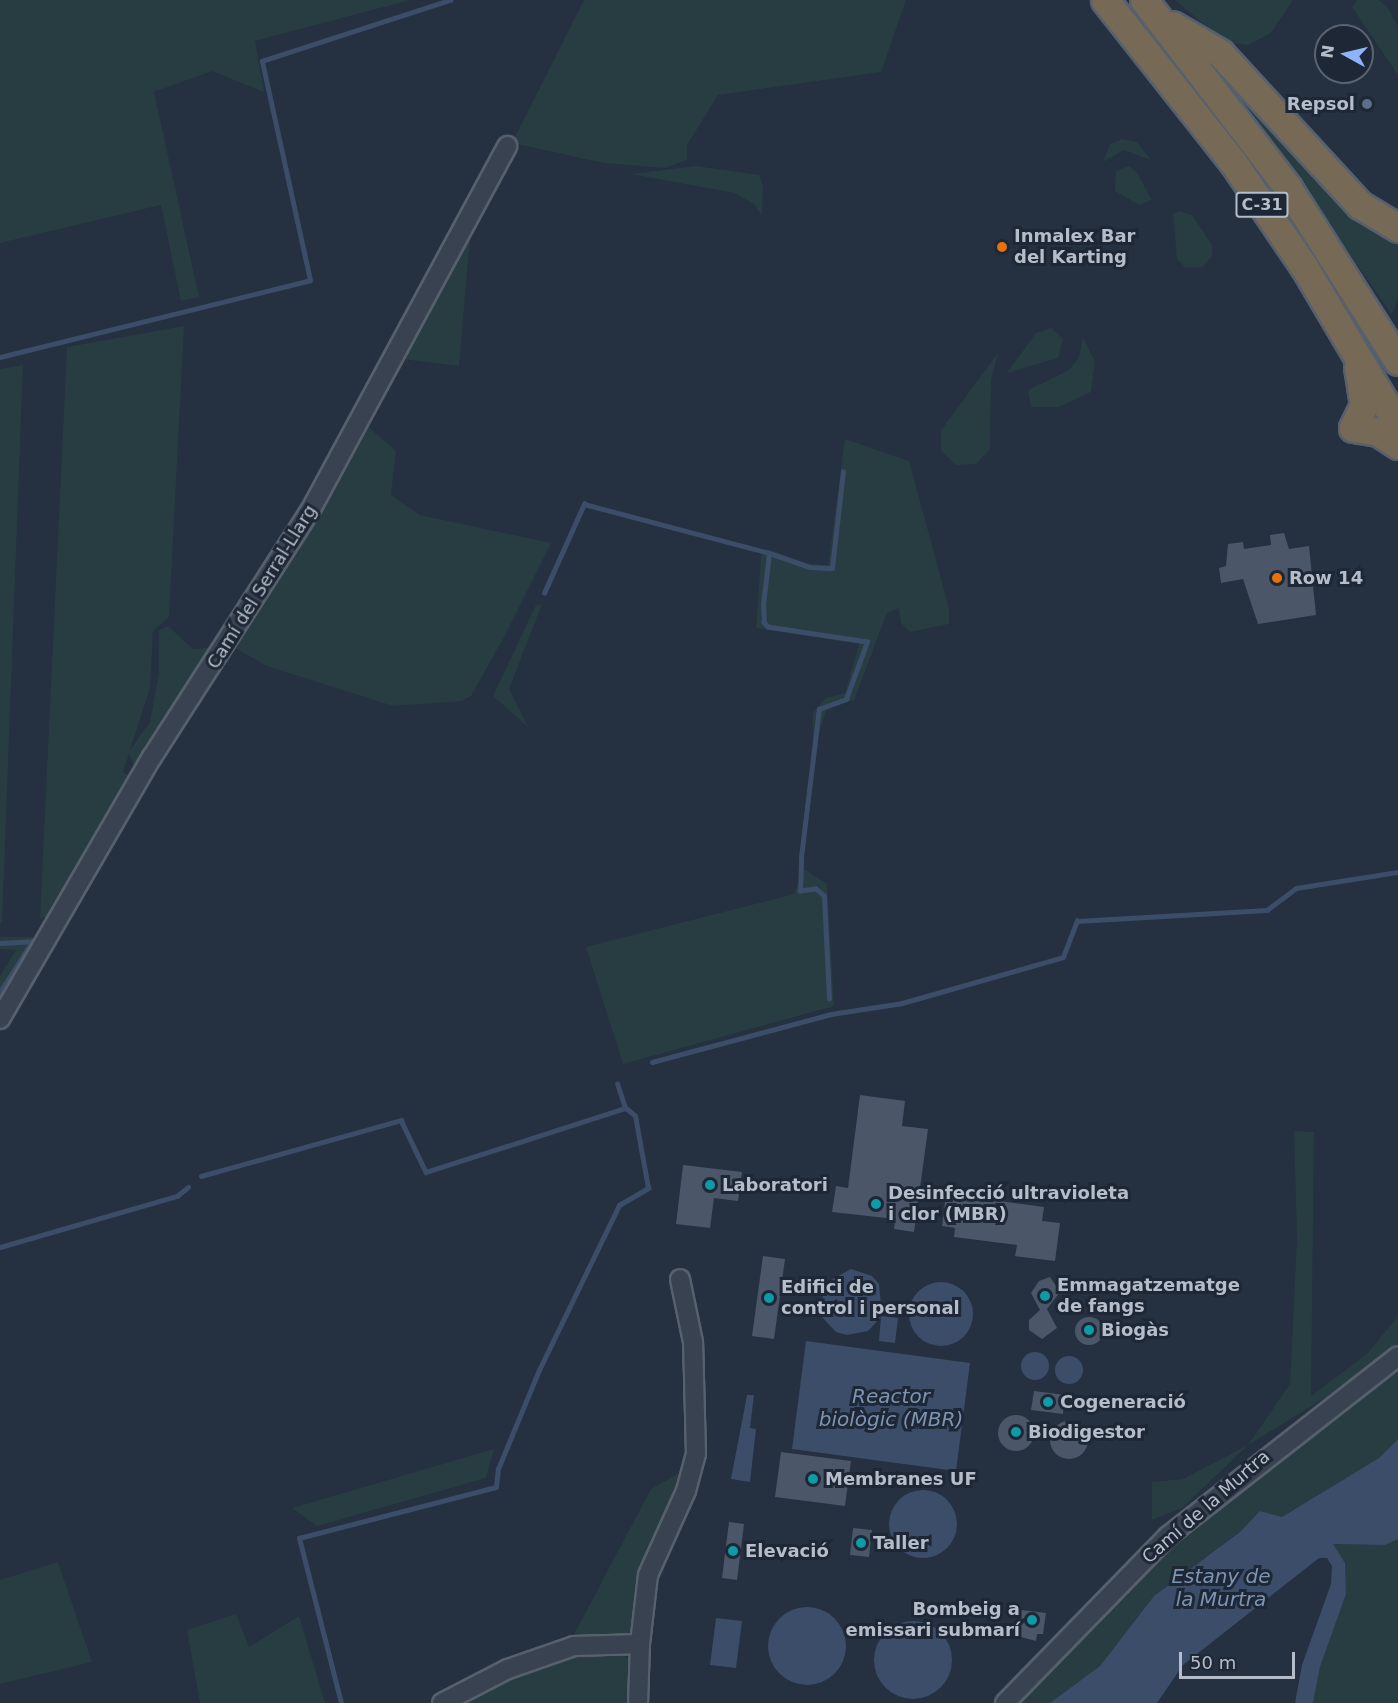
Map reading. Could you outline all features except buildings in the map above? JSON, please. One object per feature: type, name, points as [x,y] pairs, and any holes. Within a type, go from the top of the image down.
[{"type":"highway","name":"C-31","points":[[1105,0],[1233,162],[1354,348],[1398,425]]},
{"type":"highway","name":"C-31","points":[[1151,8],[1288,188],[1398,361]]},
{"type":"highway","points":[[1151,8],[1220,53],[1360,205],[1398,228]]},
{"type":"highway","points":[[1354,348],[1364,405],[1353,428],[1378,432],[1398,445]]},
{"type":"street","name":"Camí del Serral-Llarg","points":[[0,1018],[152,757],[310,511],[507,146]]},
{"type":"street","points":[[638,1703],[640,1644],[648,1575],[686,1491],[696,1454],[693,1342],[680,1279]]},
{"type":"street","name":"Camí de la Murtra","points":[[1005,1703],[1168,1536],[1398,1356]]},
{"type":"street","points":[[442,1703],[508,1669],[574,1646],[640,1644]]},
{"type":"green space","points":[[0,0],[410,0],[255,41],[264,92],[212,71],[154,92],[199,297],[181,301],[161,205],[0,243]]},
{"type":"green space","points":[[584,0],[906,0],[881,72],[718,95],[687,145],[687,160],[664,168],[604,163],[512,143]]},
{"type":"green space","points":[[1175,0],[1293,0],[1271,33],[1248,45],[1224,42]]},
{"type":"green space","points":[[1357,0],[1379,0],[1389,9],[1398,28],[1398,75],[1374,40],[1374,24],[1364,24],[1352,7]]},
{"type":"green space","points":[[1219,66],[1386,236],[1398,242],[1398,297],[1392,315]]},
{"type":"green space","points":[[1122,139],[1137,142],[1151,160],[1124,150],[1103,162],[1110,144]]},
{"type":"green space","points":[[696,166],[759,175],[763,186],[762,216],[754,204],[734,193],[631,174]]},
{"type":"green space","points":[[1129,166],[1137,173],[1152,200],[1139,205],[1115,191],[1116,171]]},
{"type":"green space","points":[[1179,211],[1192,215],[1212,245],[1212,256],[1203,267],[1185,267],[1177,259],[1173,214]]},
{"type":"green space","points":[[471,226],[459,366],[401,359]]},
{"type":"green space","points":[[184,326],[169,617],[153,631],[150,688],[130,750],[150,722],[159,673],[159,630],[168,626],[193,649],[215,647],[142,768],[134,765],[129,754],[123,772],[133,778],[54,916],[40,918],[67,347]]},
{"type":"green space","points":[[1051,328],[1063,339],[1058,358],[1007,373],[1036,333]]},
{"type":"green space","points":[[1083,337],[1095,362],[1091,392],[1059,407],[1031,407],[1028,390],[1069,370],[1079,357]]},
{"type":"green space","points":[[998,353],[991,380],[990,449],[976,464],[956,465],[941,451],[941,430]]},
{"type":"green space","points":[[23,365],[2,923],[0,923],[0,369]]},
{"type":"green space","points":[[365,424],[396,451],[391,495],[420,515],[551,543],[503,639],[471,696],[462,701],[393,706],[267,666],[230,645]]},
{"type":"green space","points":[[845,439],[909,461],[949,608],[949,624],[910,632],[901,623],[899,608],[887,613],[854,700],[827,708],[813,750],[813,713],[826,698],[845,693],[859,644],[756,628],[761,556],[768,549],[809,564],[828,565]]},
{"type":"green space","points":[[542,604],[509,689],[528,727],[493,696],[536,605]]},
{"type":"green space","points":[[804,869],[827,884],[834,1006],[623,1064],[586,947],[794,894]]},
{"type":"green space","points":[[0,937],[34,937],[0,997],[0,976],[16,950],[0,949]]},
{"type":"green space","points":[[1294,1131],[1314,1132],[1311,1396],[1368,1353],[1398,1316],[1398,1344],[1328,1396],[1248,1445],[1290,1384],[1297,1240]]},
{"type":"green space","points":[[1398,1372],[1398,1439],[1379,1458],[1282,1517],[1260,1511],[1240,1532],[1154,1596],[1100,1666],[1050,1703],[1012,1703],[1154,1559],[1265,1464]]},
{"type":"green space","points":[[1248,1445],[1182,1508],[1152,1520],[1152,1482],[1183,1479]]},
{"type":"green space","points":[[494,1449],[486,1478],[317,1526],[292,1508]]},
{"type":"green space","points":[[686,1469],[641,1566],[633,1638],[571,1640],[651,1489]]},
{"type":"green space","points":[[1398,1539],[1398,1703],[1313,1703],[1320,1667],[1346,1594],[1340,1555],[1332,1544],[1385,1545]]},
{"type":"green space","points":[[58,1562],[92,1662],[0,1684],[0,1580]]},
{"type":"green space","points":[[236,1614],[249,1647],[299,1616],[325,1703],[200,1703],[187,1630]]},
{"type":"green space","points":[[606,1650],[623,1654],[634,1664],[633,1703],[461,1703],[561,1658]]},
{"type":"water","points":[[851,1269],[872,1276],[879,1284],[882,1316],[898,1318],[895,1343],[879,1341],[881,1317],[868,1331],[847,1335],[836,1332],[821,1316],[824,1284]]},
{"type":"water","points":[[935,1282],[947,1282],[964,1291],[971,1302],[973,1314],[971,1326],[964,1337],[947,1346],[935,1346],[923,1341],[914,1332],[909,1320],[909,1308],[914,1296],[923,1287]]},
{"type":"water","name":"Reactor biològic (MBR)","points":[[806,1341],[970,1363],[956,1471],[792,1449]]},
{"type":"water","points":[[1035,1352],[1045,1356],[1049,1366],[1045,1376],[1035,1380],[1025,1376],[1021,1366],[1025,1356]]},
{"type":"water","points":[[1069,1356],[1079,1360],[1083,1370],[1079,1380],[1069,1384],[1059,1380],[1055,1370],[1059,1360]]},
{"type":"water","points":[[747,1395],[754,1395],[750,1428],[756,1429],[750,1482],[731,1479]]},
{"type":"water","name":"Estany de la Murtra","points":[[1398,1439],[1398,1539],[1385,1545],[1333,1544],[1345,1563],[1346,1594],[1320,1667],[1313,1703],[1295,1703],[1302,1665],[1331,1584],[1332,1566],[1327,1558],[1319,1558],[1183,1665],[1157,1703],[1050,1703],[1100,1666],[1154,1596],[1240,1532],[1260,1511],[1282,1517],[1379,1458]]},
{"type":"water","points":[[916,1490],[930,1490],[942,1495],[952,1505],[957,1524],[952,1543],[942,1553],[930,1558],[916,1558],[904,1553],[894,1543],[889,1531],[889,1517],[894,1505],[904,1495]]},
{"type":"water","points":[[799,1607],[815,1607],[829,1613],[840,1624],[846,1638],[846,1654],[840,1668],[829,1679],[815,1685],[799,1685],[785,1679],[774,1668],[768,1654],[768,1638],[774,1624],[785,1613]]},
{"type":"water","points":[[716,1618],[742,1621],[736,1668],[710,1665]]},
{"type":"water","points":[[905,1621],[921,1621],[935,1627],[946,1638],[952,1652],[952,1668],[946,1682],[935,1693],[921,1699],[905,1699],[891,1693],[880,1682],[874,1668],[874,1652],[880,1638],[891,1627]]},
{"type":"waterway","points":[[0,357],[310,280],[262,61],[450,0]]},
{"type":"waterway","points":[[829,999],[824,896],[816,889],[800,891],[801,857],[819,709],[846,699],[867,642],[768,627],[764,623],[763,605],[769,553],[810,567],[832,568],[843,472]]},
{"type":"waterway","points":[[544,593],[584,504],[769,553]]},
{"type":"waterway","points":[[652,1062],[831,1014],[902,1003],[1063,957],[1077,921],[1267,910],[1296,888],[1398,872]]},
{"type":"waterway","points":[[0,943],[33,941],[0,993]]},
{"type":"waterway","points":[[341,1703],[299,1538],[496,1487],[498,1469],[539,1370],[619,1205],[648,1188],[635,1116],[625,1108],[617,1084]]},
{"type":"waterway","points":[[201,1176],[401,1120],[426,1172],[625,1108]]},
{"type":"waterway","points":[[0,1247],[177,1196],[188,1187]]},
{"type":"place","name":"Repsol","points":[[1367,104]]},
{"type":"place","name":"Inmalex Bar del Karting","points":[[1002,247]]},
{"type":"place","name":"Row 14","points":[[1277,578]]},
{"type":"place","name":"Laboratori","points":[[710,1185]]},
{"type":"place","name":"Desinfecció ultravioleta i clor (MBR)","points":[[876,1204]]},
{"type":"place","name":"Emmagatzematge de fangs","points":[[1045,1296]]},
{"type":"place","name":"Edifici de control i personal","points":[[769,1298]]},
{"type":"place","name":"Biogàs","points":[[1089,1330]]},
{"type":"place","name":"Cogeneració","points":[[1048,1402]]},
{"type":"place","name":"Biodigestor","points":[[1016,1432]]},
{"type":"place","name":"Membranes UF","points":[[813,1479]]},
{"type":"place","name":"Taller","points":[[861,1543]]},
{"type":"place","name":"Elevació","points":[[733,1551]]},
{"type":"place","name":"Bombeig a emissari submarí","points":[[1032,1620]]}]
